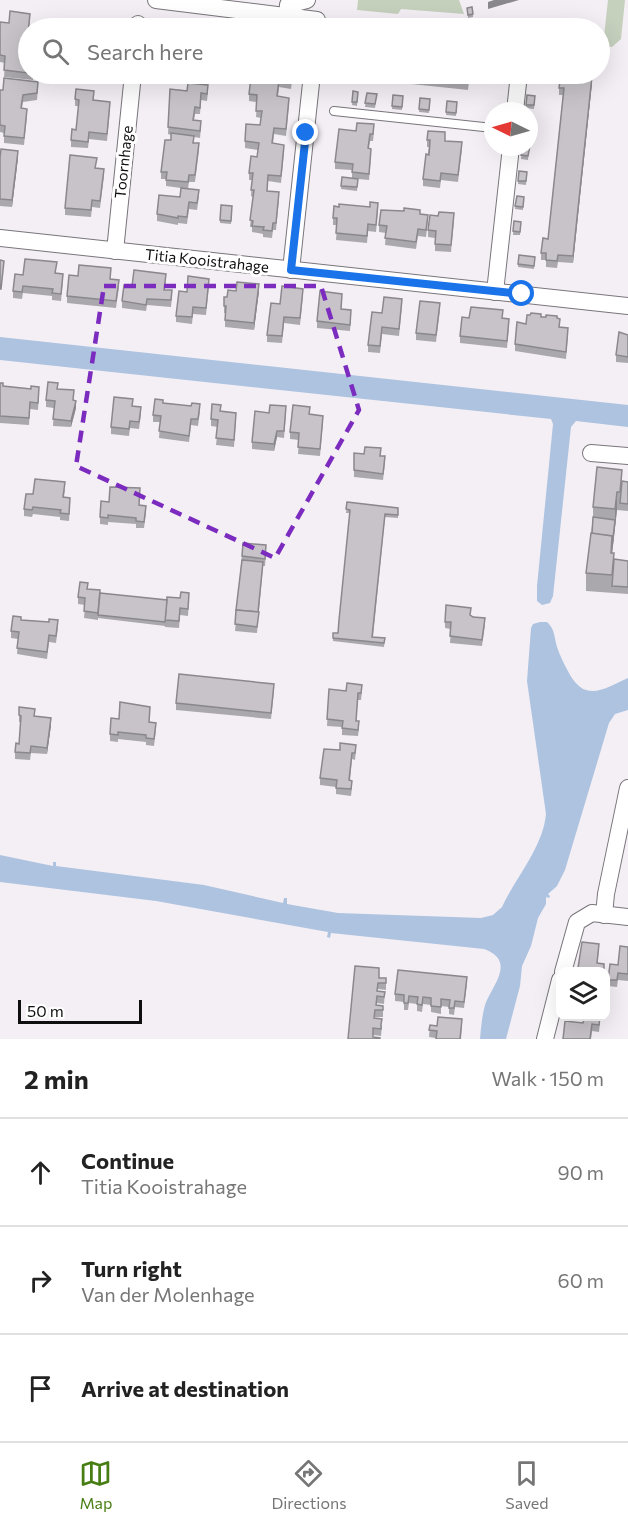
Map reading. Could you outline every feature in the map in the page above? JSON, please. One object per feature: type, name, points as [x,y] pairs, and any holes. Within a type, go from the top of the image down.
[{"type":"street","points":[[156,0],[287,7],[312,18]]},
{"type":"street","points":[[287,7],[308,0]]},
{"type":"street","name":"Toornhage","points":[[115,251],[132,84]]},
{"type":"street","points":[[291,270],[311,84]]},
{"type":"street","points":[[515,102],[518,84]]},
{"type":"street","points":[[495,292],[510,156]]},
{"type":"street","name":"Titia Kooistrahage","points":[[0,238],[628,306]]},
{"type":"street","points":[[591,453],[628,456]]},
{"type":"street","points":[[604,915],[606,894],[628,788]]},
{"type":"street","points":[[564,967],[577,922],[592,913],[628,917]]},
{"type":"street","points":[[545,1039],[556,998]]},
{"type":"lane","points":[[334,111],[484,127]]},
{"type":"highlighted area","points":[[104,286],[321,286],[359,410],[275,558],[76,466]]},
{"type":"green space","points":[[358,0],[459,0],[464,14],[401,9],[398,14],[357,10]]},
{"type":"green space","points":[[608,0],[625,0],[621,39],[612,47],[610,47],[610,18],[606,18]]},
{"type":"water","points":[[0,337],[628,405],[628,427],[576,421],[571,427],[553,596],[550,603],[542,605],[537,601],[537,586],[553,424],[551,419],[0,360]]},
{"type":"water","points":[[547,622],[552,627],[564,663],[575,682],[582,688],[595,691],[628,678],[628,710],[615,714],[609,723],[565,870],[557,886],[548,894],[549,898],[546,897],[546,904],[538,918],[531,946],[522,966],[520,986],[506,1039],[480,1039],[485,1005],[501,967],[494,954],[484,949],[331,933],[330,938],[327,937],[328,932],[156,901],[0,882],[0,855],[53,866],[53,862],[56,862],[56,866],[204,885],[283,903],[284,898],[287,898],[287,904],[338,913],[481,918],[493,915],[502,907],[534,850],[544,826],[546,814],[527,681],[531,628],[533,624]]},
{"type":"building","points":[[472,7],[473,14],[468,15],[467,8]]},
{"type":"building","points":[[10,11],[30,14],[30,18],[18,18],[18,72],[4,70],[5,56],[0,55],[0,22],[9,23]]},
{"type":"building","points":[[4,78],[18,80],[18,84],[38,84],[37,93],[23,95],[21,108],[27,109],[24,138],[4,136],[5,126],[0,125],[0,90],[3,90]]},
{"type":"building","points":[[188,84],[208,85],[207,94],[201,93],[200,108],[195,107],[193,120],[201,121],[200,131],[168,127],[170,89],[187,91]]},
{"type":"building","points":[[250,84],[278,84],[277,96],[289,98],[286,129],[274,128],[272,143],[284,145],[281,176],[268,175],[267,191],[279,192],[276,223],[273,223],[272,231],[263,230],[264,227],[252,226],[253,221],[250,220],[254,190],[251,190],[253,173],[249,173],[251,156],[257,157],[259,143],[245,141],[246,124],[260,125],[262,111],[256,111],[257,95],[249,94]]},
{"type":"building","points":[[560,84],[591,84],[573,256],[558,255],[557,261],[546,260],[546,253],[541,253],[543,238],[548,239],[564,88],[559,88]]},
{"type":"building","points":[[76,89],[94,91],[93,100],[110,102],[107,134],[89,132],[88,142],[71,140],[72,129],[76,130],[79,100],[75,99]]},
{"type":"building","points":[[353,91],[358,92],[357,102],[352,102]]},
{"type":"building","points":[[367,93],[377,94],[375,104],[365,103]]},
{"type":"building","points":[[393,95],[403,96],[402,107],[392,106]]},
{"type":"building","points":[[527,95],[535,96],[534,102],[526,102]]},
{"type":"building","points":[[420,98],[430,99],[429,110],[419,109]]},
{"type":"building","points":[[447,101],[457,102],[456,113],[446,112]]},
{"type":"building","points":[[357,123],[374,124],[368,148],[371,149],[369,174],[352,172],[353,164],[335,162],[339,129],[356,131]]},
{"type":"building","points":[[428,131],[445,132],[445,141],[462,142],[458,175],[441,173],[440,181],[423,179],[426,154],[429,155]]},
{"type":"building","points":[[171,133],[194,136],[193,143],[199,143],[195,175],[189,175],[188,182],[166,180],[167,172],[161,172],[165,140],[171,140]]},
{"type":"building","points":[[1,149],[18,151],[12,200],[0,199]]},
{"type":"building","points":[[70,155],[97,158],[95,168],[104,169],[100,201],[92,200],[91,210],[65,208]]},
{"type":"building","points":[[519,171],[527,172],[526,181],[518,181]]},
{"type":"building","points":[[342,177],[358,179],[357,187],[341,186]]},
{"type":"building","points":[[181,188],[199,190],[197,203],[189,202],[187,217],[178,216],[178,218],[157,214],[159,195],[180,197]]},
{"type":"building","points":[[517,196],[524,197],[523,207],[515,206]]},
{"type":"building","points":[[370,202],[378,203],[376,225],[368,224],[367,236],[336,233],[337,218],[333,218],[334,206],[339,207],[339,204],[370,207]]},
{"type":"building","points":[[221,205],[232,206],[231,221],[220,220]]},
{"type":"building","points":[[404,208],[420,210],[420,214],[428,215],[426,230],[418,229],[416,242],[385,238],[387,226],[379,225],[381,210],[404,211]]},
{"type":"building","points":[[439,212],[454,213],[451,245],[435,244],[436,231],[428,230],[430,215],[438,216]]},
{"type":"building","points":[[514,221],[521,222],[520,232],[513,231]]},
{"type":"building","points":[[519,255],[535,257],[534,266],[518,264]]},
{"type":"building","points":[[25,259],[57,262],[55,273],[63,274],[61,294],[52,293],[53,289],[23,286],[22,292],[13,291],[15,274],[23,275]]},
{"type":"building","points":[[0,260],[4,261],[1,289],[0,289]]},
{"type":"building","points":[[79,265],[111,268],[110,279],[119,280],[116,301],[67,296],[69,275],[78,276]]},
{"type":"building","points":[[134,270],[166,274],[164,290],[172,290],[171,300],[147,299],[146,305],[122,301],[124,285],[132,286]]},
{"type":"building","points":[[188,276],[209,279],[206,308],[193,307],[192,317],[176,316],[179,291],[187,292]]},
{"type":"building","points":[[237,282],[259,284],[254,323],[225,320],[224,297],[227,297],[228,290],[236,291]]},
{"type":"building","points":[[282,286],[303,289],[300,318],[284,317],[282,336],[267,335],[271,303],[280,304]]},
{"type":"building","points":[[320,291],[342,294],[341,309],[351,310],[350,325],[317,321]]},
{"type":"building","points":[[384,297],[402,299],[399,329],[382,327],[380,346],[368,345],[372,312],[382,313]]},
{"type":"building","points":[[420,301],[440,303],[436,335],[416,333]]},
{"type":"building","points":[[471,307],[503,310],[502,318],[509,319],[507,341],[460,336],[462,317],[469,318]]},
{"type":"building","points":[[541,314],[541,317],[557,316],[560,319],[559,327],[568,328],[566,352],[515,344],[517,322],[526,324],[527,315]]},
{"type":"building","points":[[619,332],[628,335],[628,357],[616,355]]},
{"type":"building","points":[[48,382],[58,383],[57,389],[74,390],[73,400],[76,401],[71,421],[53,419],[55,401],[46,400]]},
{"type":"building","points":[[0,383],[3,383],[3,386],[31,389],[31,386],[39,387],[38,403],[30,402],[29,418],[0,416]]},
{"type":"building","points":[[114,397],[133,399],[132,406],[141,407],[139,422],[130,421],[129,429],[111,427]]},
{"type":"building","points":[[155,399],[163,400],[163,403],[191,406],[192,403],[200,404],[198,419],[191,419],[189,436],[159,431],[161,416],[153,415]]},
{"type":"building","points":[[212,404],[221,405],[220,411],[236,413],[234,440],[216,438],[218,420],[211,419]]},
{"type":"building","points":[[270,405],[286,406],[284,431],[277,431],[274,444],[252,442],[255,411],[269,413]]},
{"type":"building","points":[[293,405],[310,407],[309,414],[323,416],[320,449],[298,447],[299,433],[290,432]]},
{"type":"building","points":[[365,447],[381,448],[380,456],[385,456],[383,474],[354,470],[354,453],[364,454]]},
{"type":"building","points":[[597,467],[622,470],[620,492],[617,492],[615,509],[593,507]]},
{"type":"building","points":[[35,479],[65,482],[63,497],[70,498],[69,514],[60,513],[61,510],[33,507],[32,510],[24,509],[26,494],[33,494]]},
{"type":"building","points":[[622,481],[628,482],[628,504],[620,503]]},
{"type":"building","points":[[110,487],[140,488],[139,505],[146,506],[144,522],[136,521],[136,518],[108,515],[108,518],[100,517],[101,501],[109,502]]},
{"type":"building","points":[[347,502],[398,508],[398,515],[385,514],[372,637],[385,638],[384,643],[333,638],[333,633],[338,633],[350,510],[346,509]]},
{"type":"building","points":[[593,517],[615,520],[612,547],[612,536],[592,534]]},
{"type":"building","points":[[591,533],[612,536],[611,553],[614,553],[612,575],[586,573]]},
{"type":"building","points":[[243,543],[266,545],[265,559],[242,556]]},
{"type":"building","points":[[614,559],[628,561],[628,587],[612,586]]},
{"type":"building","points":[[242,560],[263,562],[258,612],[236,610]]},
{"type":"building","points":[[80,582],[88,583],[87,589],[100,590],[98,613],[84,611],[85,598],[78,597]]},
{"type":"building","points":[[181,592],[189,593],[188,609],[180,608],[179,621],[165,620],[167,597],[180,598]]},
{"type":"building","points":[[100,593],[167,600],[165,622],[98,615]]},
{"type":"building","points":[[446,605],[471,608],[470,615],[485,618],[482,640],[450,636],[451,622],[445,622]]},
{"type":"building","points":[[236,610],[259,612],[257,627],[235,624]]},
{"type":"building","points":[[13,616],[21,617],[21,620],[49,622],[49,619],[58,620],[56,636],[49,635],[47,652],[17,648],[19,632],[11,631]]},
{"type":"building","points":[[179,674],[274,684],[271,713],[176,703]]},
{"type":"building","points":[[347,683],[362,685],[361,693],[358,693],[356,721],[359,721],[358,730],[342,728],[343,721],[327,719],[329,689],[346,691]]},
{"type":"building","points":[[120,702],[150,707],[149,722],[156,723],[154,739],[146,738],[146,735],[118,732],[118,735],[110,734],[111,718],[119,719]]},
{"type":"building","points":[[19,707],[35,709],[34,716],[51,718],[47,748],[31,746],[30,753],[15,752],[16,743],[19,744],[21,716]]},
{"type":"building","points":[[340,743],[356,745],[355,753],[352,753],[349,780],[352,781],[351,789],[336,788],[337,780],[320,778],[324,749],[340,750]]},
{"type":"building","points":[[582,942],[599,944],[597,963],[604,964],[604,967],[578,967]]},
{"type":"building","points":[[620,946],[628,947],[628,974],[618,973],[617,980],[610,980],[610,964],[618,965]]},
{"type":"building","points":[[355,966],[379,968],[379,978],[386,978],[386,983],[378,983],[377,991],[385,992],[384,997],[377,996],[376,1005],[383,1006],[383,1010],[375,1010],[374,1018],[382,1019],[381,1029],[373,1028],[373,1037],[380,1039],[348,1039]]},
{"type":"building","points":[[398,970],[467,977],[464,1002],[455,1001],[454,1008],[449,1008],[450,1000],[441,999],[441,1007],[431,1006],[431,998],[423,997],[422,1005],[417,1004],[418,997],[409,996],[408,1003],[404,1003],[404,995],[395,994]]},
{"type":"building","points":[[438,1017],[462,1019],[460,1039],[436,1039],[437,1031],[429,1030],[430,1025],[437,1026]]},
{"type":"building","points":[[565,1021],[583,1023],[583,1021],[600,1021],[599,1025],[592,1024],[590,1039],[563,1039]]},
{"type":"route","points":[[306,133],[291,270],[522,294]]}]
